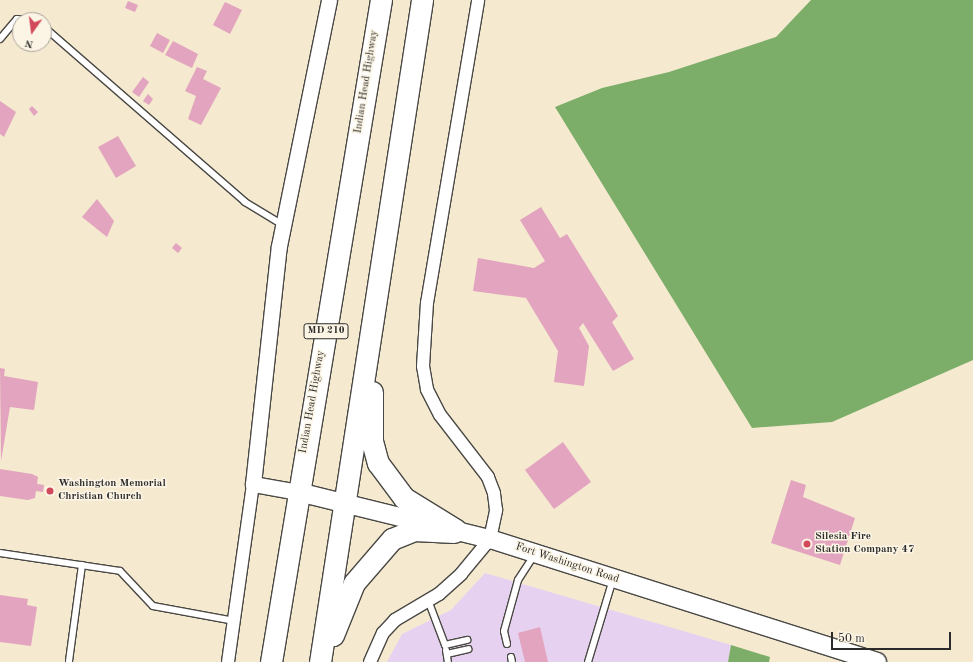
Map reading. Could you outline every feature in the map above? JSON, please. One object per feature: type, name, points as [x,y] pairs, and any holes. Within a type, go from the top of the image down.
[{"type":"highway","name":"Indian Head Highway","points":[[271,662],[380,0]]},
{"type":"highway","points":[[320,662],[422,0]]},
{"type":"highway","points":[[371,336],[372,441],[378,463],[404,498],[472,534]]},
{"type":"highway","points":[[324,662],[354,582],[392,539],[414,530],[472,534]]},
{"type":"main road","name":"Fort Washington Road","points":[[298,492],[344,501],[472,534],[877,662]]},
{"type":"street","points":[[228,662],[235,621],[253,484],[269,311],[283,226],[329,0]]},
{"type":"street","points":[[370,662],[383,633],[395,620],[428,600],[461,574],[472,534],[496,510],[494,493],[488,477],[440,415],[428,389],[423,366],[427,303],[478,0]]},
{"type":"street","name":"Fort Washington Road","points":[[253,484],[298,492]]},
{"type":"lane","points":[[0,39],[12,25]]},
{"type":"lane","points":[[52,34],[245,202],[283,226]]},
{"type":"lane","points":[[0,553],[120,571],[153,606],[235,621]]},
{"type":"lane","points":[[499,642],[507,642],[504,631],[518,580],[535,553]]},
{"type":"lane","points":[[69,661],[82,565]]},
{"type":"lane","points":[[588,662],[613,578]]},
{"type":"lane","points":[[428,600],[445,645],[448,662]]},
{"type":"lane","points":[[496,633],[504,631]]},
{"type":"lane","points":[[445,645],[467,640]]},
{"type":"lane","points":[[447,654],[468,649]]},
{"type":"shaded area","points":[[485,573],[731,645],[728,662],[387,662],[402,634],[451,610]]},
{"type":"green space","points":[[811,0],[973,0],[973,360],[832,422],[752,428],[555,107],[602,88],[669,72],[776,37]]},
{"type":"green space","points":[[731,645],[770,657],[769,662],[728,662]]},
{"type":"building","points":[[128,1],[138,5],[135,12],[125,8]]},
{"type":"building","points":[[225,2],[242,10],[230,34],[213,25]]},
{"type":"building","points":[[157,33],[170,40],[163,53],[150,46]]},
{"type":"building","points":[[173,41],[198,54],[192,68],[165,55]]},
{"type":"building","points":[[197,67],[207,71],[203,79],[221,88],[201,125],[188,119],[196,96],[185,91]]},
{"type":"building","points":[[143,77],[149,82],[139,97],[132,92]]},
{"type":"building","points":[[148,94],[153,99],[149,105],[143,101]]},
{"type":"building","points":[[0,101],[16,112],[4,137],[0,134]]},
{"type":"building","points":[[32,106],[38,112],[34,116],[29,109]]},
{"type":"building","points":[[118,136],[136,166],[116,178],[98,147]]},
{"type":"building","points":[[97,199],[114,221],[107,237],[82,217]]},
{"type":"building","points":[[541,207],[560,238],[567,234],[618,316],[612,322],[634,359],[613,371],[583,323],[579,328],[589,346],[584,386],[554,382],[558,351],[526,298],[473,291],[478,258],[534,268],[545,261],[520,220]]},
{"type":"building","points":[[176,243],[182,248],[178,253],[172,248]]},
{"type":"building","points":[[0,368],[5,369],[4,376],[38,382],[34,410],[10,407],[1,461]]},
{"type":"building","points":[[563,442],[591,482],[554,509],[525,470]]},
{"type":"building","points":[[0,469],[32,474],[38,477],[37,484],[44,485],[43,492],[36,491],[35,498],[28,500],[0,496]]},
{"type":"building","points":[[791,480],[806,485],[803,497],[855,518],[840,565],[771,543]]},
{"type":"building","points":[[0,595],[28,599],[27,605],[37,607],[31,646],[0,642]]},
{"type":"building","points":[[540,627],[548,662],[525,662],[518,633]]},
{"type":"place","name":"Washington Memorial Christian Church","points":[[50,491]]},
{"type":"place","name":"Silesia Fire Station Company 47","points":[[807,544]]}]
